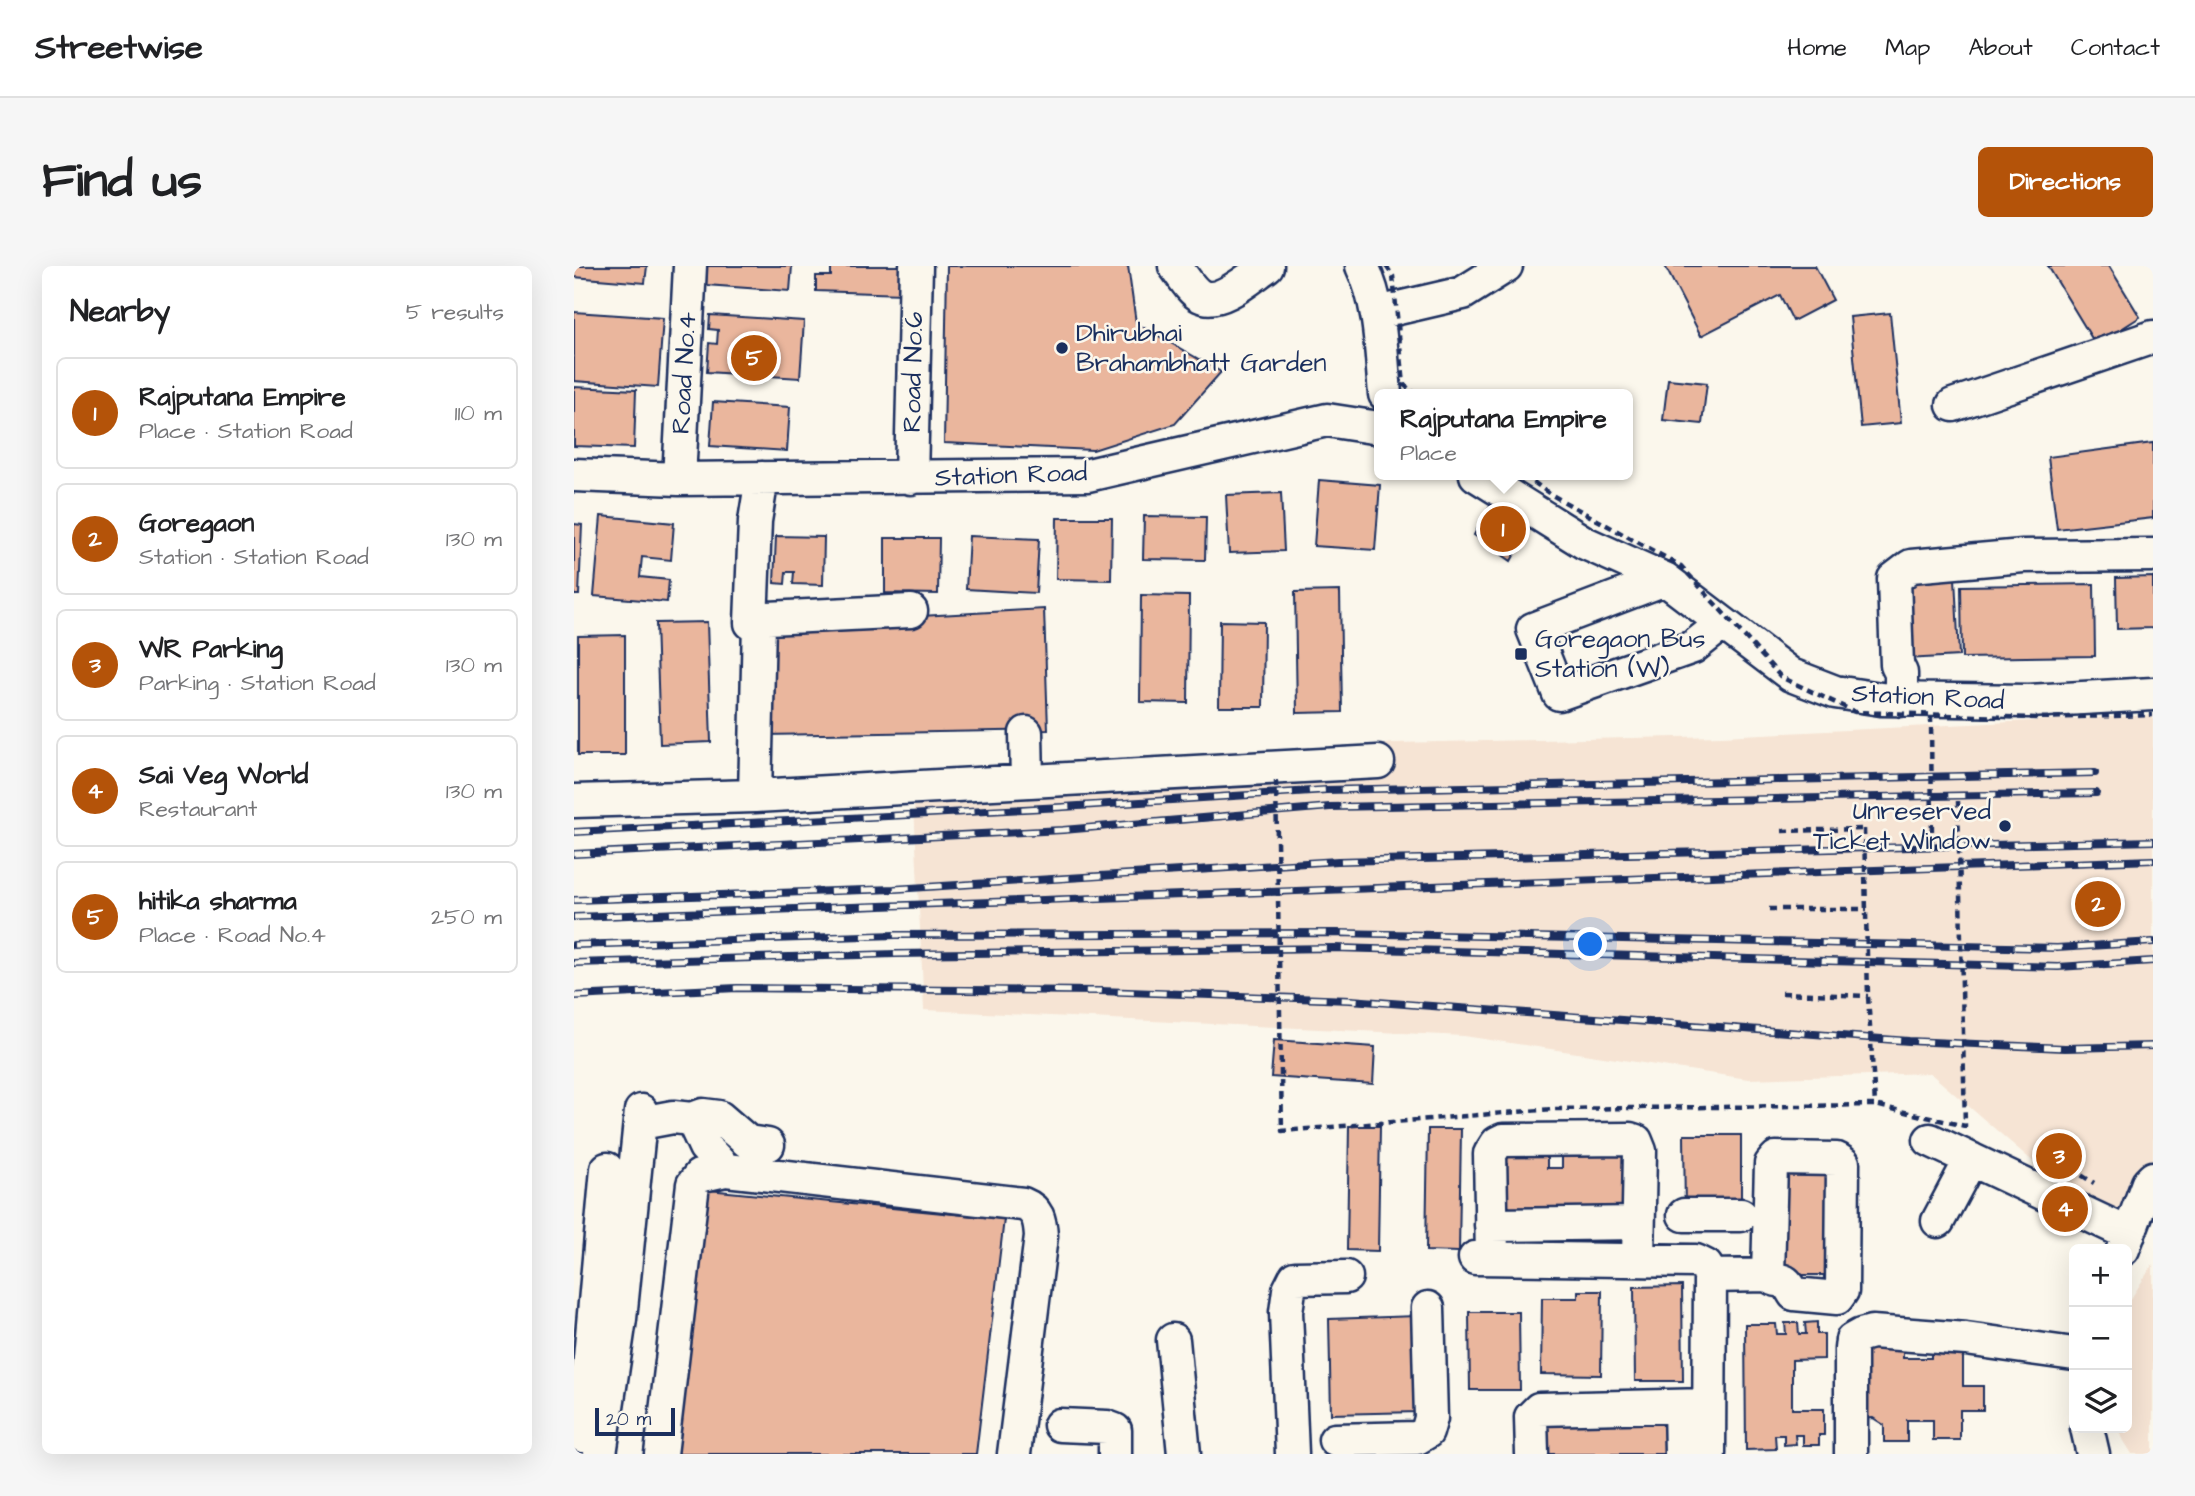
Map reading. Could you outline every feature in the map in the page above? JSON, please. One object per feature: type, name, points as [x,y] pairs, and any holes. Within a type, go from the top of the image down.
[{"type":"street","name":"Road No.4","points":[[678,479],[690,266]]},
{"type":"street","name":"Road No.6","points":[[911,478],[916,266]]},
{"type":"street","points":[[1175,266],[1199,295],[1210,298],[1229,292],[1267,266]]},
{"type":"street","points":[[1362,266],[1369,280],[1377,313],[1385,389]]},
{"type":"street","points":[[1377,313],[1463,293],[1506,266]]},
{"type":"street","points":[[1953,405],[2153,337]]},
{"type":"street","name":"Station Road","points":[[574,474],[678,479],[1088,475],[1327,420],[1374,427]]},
{"type":"street","points":[[751,623],[755,521],[762,478]]},
{"type":"street","points":[[1484,480],[1585,543],[1665,579]]},
{"type":"street","points":[[1901,700],[1894,579],[1912,566],[2023,556],[2153,555]]},
{"type":"street","name":"Station Road","points":[[1665,579],[1791,675],[1835,692],[1901,700],[2029,701],[2153,694]]},
{"type":"street","points":[[1665,579],[1533,629],[1559,694],[1693,647],[1723,624]]},
{"type":"street","points":[[755,796],[759,622],[768,618],[911,611]]},
{"type":"street","points":[[1026,733],[1027,781]]},
{"type":"street","points":[[574,800],[755,796],[1378,762]]},
{"type":"street","points":[[581,1454],[641,1117],[719,1117],[748,1142],[768,1146]]},
{"type":"street","points":[[692,1119],[705,1147],[726,1170]]},
{"type":"street","points":[[1638,1259],[1640,1151],[1636,1141],[1503,1140],[1497,1143],[1490,1154],[1492,1225],[1483,1258],[1638,1259],[1768,1275],[1789,1283],[1794,1294],[1837,1298],[1841,1294],[1843,1166],[1840,1160],[1780,1158],[1771,1164],[1768,1275]]},
{"type":"street","points":[[1930,1140],[2130,1231],[2153,1178]]},
{"type":"street","points":[[1938,1221],[1971,1159]]},
{"type":"street","points":[[600,1454],[607,1318],[607,1168]]},
{"type":"street","points":[[661,1454],[692,1184],[699,1176],[726,1170],[1032,1207],[1041,1224],[1041,1236],[1023,1452]]},
{"type":"street","points":[[1709,1454],[1699,1399],[1703,1268],[1691,1215],[1741,1216]]},
{"type":"street","points":[[1492,1225],[1638,1223]]},
{"type":"street","points":[[1292,1454],[1286,1311],[1289,1290],[1295,1278],[1346,1277]]},
{"type":"street","points":[[1335,1440],[1373,1446],[1417,1438],[1427,1432],[1430,1426],[1428,1308]]},
{"type":"street","points":[[1851,1454],[1851,1349],[1852,1340],[1861,1335],[1872,1332],[1966,1339],[2069,1353]]},
{"type":"street","points":[[1173,1340],[1184,1454]]},
{"type":"street","points":[[1632,1389],[1699,1399]]},
{"type":"street","points":[[1532,1454],[1531,1417],[1539,1409],[1699,1399]]},
{"type":"street","points":[[1681,1454],[1699,1399]]},
{"type":"street","points":[[1060,1425],[1107,1427],[1115,1430],[1115,1454]]},
{"type":"street","points":[[2088,1433],[2094,1454]]},
{"type":"path","points":[[1386,266],[1393,276],[1404,385],[1409,389]]},
{"type":"path","points":[[1531,480],[1550,494],[1681,566],[1781,677],[1855,712],[2036,718],[2153,715]]},
{"type":"path","points":[[1931,716],[1932,841],[1958,840]]},
{"type":"path","points":[[1276,780],[1282,1131],[1553,1109],[1875,1105],[1965,1126],[1958,801]]},
{"type":"path","points":[[1782,831],[1864,829],[1868,996],[1875,1105]]},
{"type":"path","points":[[1769,909],[1867,909]]},
{"type":"path","points":[[1782,993],[1868,996]]},
{"type":"path","points":[[2040,1150],[2130,1231]]},
{"type":"shaded area","points":[[2153,715],[2153,1159],[2107,1225],[1930,1073],[1748,1079],[1464,1036],[924,1010],[913,785],[1394,743],[1722,736]]},
{"type":"shaded area","points":[[2153,1264],[2153,1454],[2132,1454],[2119,1433],[2132,1433],[2132,1297]]},
{"type":"building","points":[[574,266],[647,266],[645,283],[574,277]]},
{"type":"building","points":[[707,266],[792,266],[790,291],[706,285]]},
{"type":"building","points":[[831,266],[904,266],[903,294],[816,291],[816,276],[831,276]]},
{"type":"building","name":"Dhirubhai Brahambhatt Garden","points":[[947,266],[1128,266],[1136,323],[1221,372],[1175,424],[1093,450],[944,443]]},
{"type":"building","points":[[1665,266],[1815,266],[1833,300],[1793,321],[1780,295],[1701,336]]},
{"type":"building","points":[[2048,266],[2109,266],[2140,317],[2096,345]]},
{"type":"building","points":[[574,312],[663,318],[658,387],[574,381]]},
{"type":"building","points":[[1890,313],[1901,423],[1861,427],[1850,317]]},
{"type":"building","points":[[710,315],[804,321],[800,378],[707,372],[709,343],[717,344],[718,330],[709,329]]},
{"type":"building","points":[[1668,379],[1707,383],[1702,424],[1663,420]]},
{"type":"building","points":[[574,387],[636,390],[634,448],[574,446]]},
{"type":"building","points":[[713,402],[790,407],[787,451],[710,446]]},
{"type":"building","points":[[2153,443],[2153,518],[2057,529],[2048,457]]},
{"type":"building","points":[[1319,480],[1380,485],[1375,550],[1314,546]]},
{"type":"building","points":[[1281,493],[1284,551],[1229,553],[1226,495]]},
{"type":"building","points":[[1494,499],[1532,523],[1511,561],[1474,535]]},
{"type":"building","points":[[601,516],[674,523],[671,560],[642,557],[640,577],[669,580],[667,602],[594,596]]},
{"type":"building","points":[[1144,516],[1206,517],[1205,560],[1143,559]]},
{"type":"building","points":[[1057,518],[1112,518],[1111,580],[1056,579]]},
{"type":"building","points":[[574,524],[582,525],[579,595],[574,595]]},
{"type":"building","points":[[776,536],[824,537],[823,585],[793,584],[794,572],[786,572],[785,584],[774,583]]},
{"type":"building","points":[[969,536],[1039,539],[1036,593],[966,589]]},
{"type":"building","points":[[885,538],[939,538],[938,594],[885,593]]},
{"type":"building","points":[[2153,577],[2153,628],[2117,629],[2116,578]]},
{"type":"building","points":[[1955,578],[1959,656],[1906,659],[1902,581]]},
{"type":"building","points":[[2094,584],[2095,656],[1962,658],[1961,586]]},
{"type":"building","points":[[1340,591],[1342,712],[1297,713],[1295,592]]},
{"type":"building","points":[[1141,595],[1189,596],[1188,703],[1140,702]]},
{"type":"building","points":[[1044,609],[1048,730],[765,735],[763,625]]},
{"type":"building","points":[[1220,621],[1264,622],[1263,707],[1219,707]]},
{"type":"building","points":[[707,622],[711,742],[660,744],[656,623]]},
{"type":"building","points":[[625,635],[625,755],[578,755],[578,636]]},
{"type":"building","points":[[1274,1040],[1375,1047],[1373,1084],[1271,1077]]},
{"type":"building","points":[[1349,1126],[1380,1126],[1378,1251],[1347,1250]]},
{"type":"building","points":[[1428,1129],[1461,1129],[1459,1252],[1426,1251]]},
{"type":"building","points":[[1684,1135],[1741,1135],[1741,1213],[1685,1212]]},
{"type":"building","points":[[1562,1153],[1625,1154],[1626,1206],[1609,1206],[1609,1214],[1498,1215],[1498,1157],[1547,1156],[1547,1168],[1562,1168]]},
{"type":"building","points":[[1777,1162],[1837,1163],[1835,1292],[1823,1292],[1824,1275],[1774,1275]]},
{"type":"building","points":[[698,1189],[1004,1219],[976,1454],[671,1454]]},
{"type":"building","points":[[1682,1286],[1683,1381],[1635,1381],[1634,1287]]},
{"type":"building","points":[[1578,1291],[1602,1291],[1601,1375],[1541,1374],[1542,1298],[1578,1298]]},
{"type":"building","points":[[1469,1312],[1519,1312],[1520,1390],[1470,1390]]},
{"type":"building","points":[[1417,1316],[1419,1412],[1331,1414],[1329,1319]]},
{"type":"building","points":[[1817,1322],[1817,1334],[1824,1334],[1824,1359],[1792,1360],[1792,1409],[1824,1409],[1824,1435],[1819,1435],[1819,1445],[1803,1445],[1803,1435],[1795,1435],[1796,1444],[1784,1445],[1784,1435],[1775,1435],[1776,1449],[1746,1450],[1745,1324],[1776,1324],[1777,1334],[1786,1334],[1785,1323],[1798,1323],[1799,1334],[1806,1334],[1805,1323]]},
{"type":"building","points":[[1963,1345],[1963,1386],[1983,1386],[1983,1410],[1960,1410],[1960,1440],[1933,1440],[1933,1420],[1907,1420],[1907,1442],[1884,1442],[1884,1425],[1873,1418],[1858,1419],[1867,1346],[1903,1346],[1903,1358],[1931,1358],[1931,1346]]},
{"type":"building","points":[[1675,1412],[1677,1454],[1538,1454],[1537,1417]]},
{"type":"railway","points":[[574,832],[1063,807],[1326,790],[2095,773]]},
{"type":"railway","points":[[574,854],[1063,830],[1330,807],[2096,793]]},
{"type":"railway","points":[[574,900],[894,889],[1338,861],[2153,841]]},
{"type":"railway","points":[[574,917],[2153,860]]},
{"type":"railway","points":[[574,945],[896,935],[1336,933],[2057,948],[2153,942]]},
{"type":"railway","points":[[574,963],[896,954],[1334,948],[2058,967],[2153,961]]},
{"type":"railway","points":[[574,996],[737,988],[1100,991],[1350,1000],[1909,1041],[2065,1048],[2153,1046]]},
{"type":"place","name":"Dhirubhai Brahambhatt Garden","points":[[1062,348]]},
{"type":"place","name":"hitika sharma","points":[[754,358]]},
{"type":"place","name":"Rajputana Empire","points":[[1503,529]]},
{"type":"place","name":"Goregaon Bus Station (W)","points":[[1521,654]]},
{"type":"place","name":"Unreserved Ticket Window","points":[[2005,826]]},
{"type":"place","name":"Goregaon","points":[[2098,904]]},
{"type":"place","name":"WR Parking","points":[[2059,1156]]},
{"type":"place","name":"Sai Veg World","points":[[2065,1209]]}]
